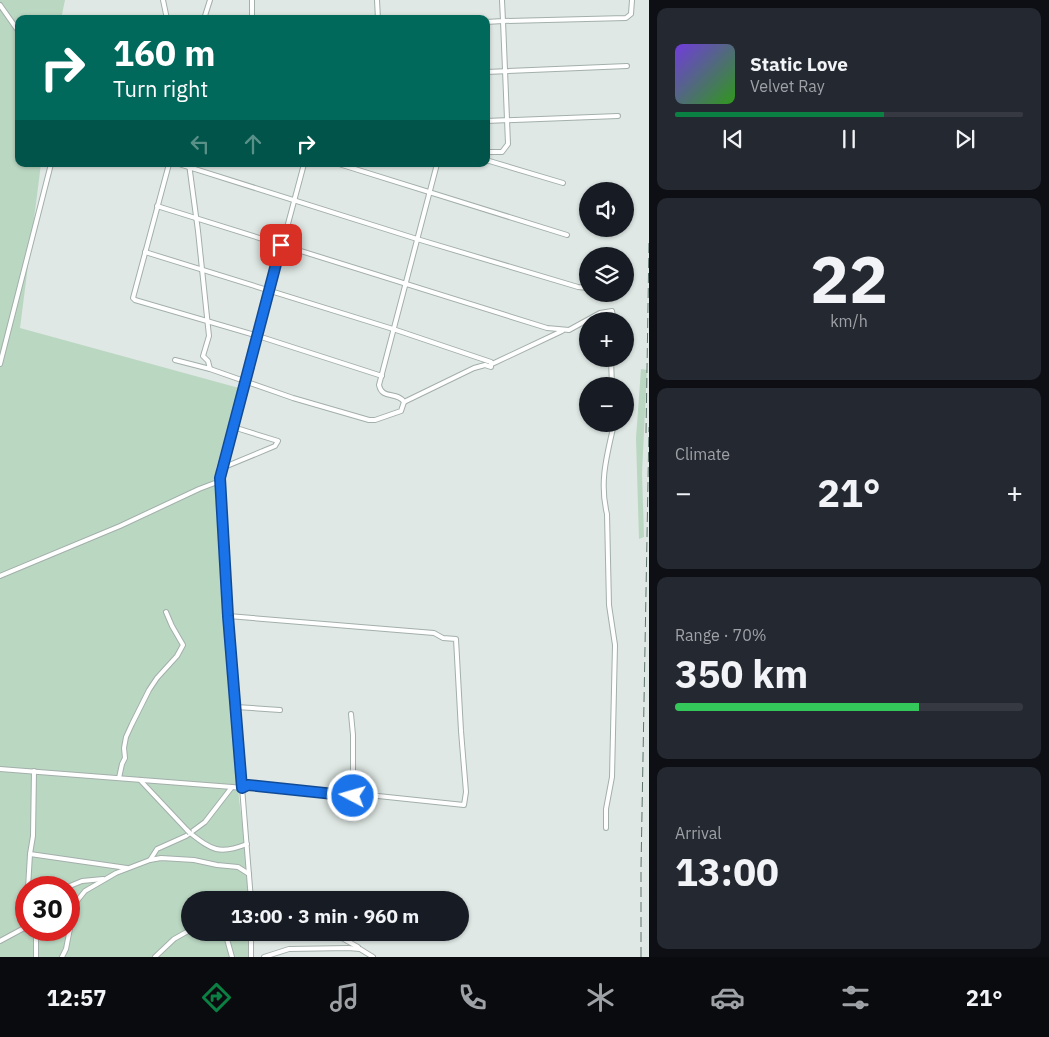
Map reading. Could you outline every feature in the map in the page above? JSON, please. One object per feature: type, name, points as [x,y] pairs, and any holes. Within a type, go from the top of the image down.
[{"type":"street","points":[[163,0],[166,15]]},
{"type":"street","points":[[205,15],[210,0]]},
{"type":"street","points":[[252,0],[252,15]]},
{"type":"street","points":[[377,0],[378,15]]},
{"type":"street","points":[[490,152],[502,152],[508,146],[502,0]]},
{"type":"street","points":[[490,22],[626,18],[631,14],[632,0]]},
{"type":"street","points":[[0,6],[15,27]]},
{"type":"street","points":[[490,72],[627,66]]},
{"type":"street","points":[[490,121],[618,116]]},
{"type":"street","points":[[490,161],[563,183]]},
{"type":"street","points":[[0,364],[50,167]]},
{"type":"street","points":[[168,167],[134,300],[258,336],[382,376]]},
{"type":"street","points":[[189,167],[209,336],[203,356],[208,361],[210,369]]},
{"type":"street","points":[[195,167],[293,201],[579,287]]},
{"type":"street","points":[[250,891],[228,616],[220,481],[303,167]]},
{"type":"street","points":[[348,167],[567,235]]},
{"type":"street","points":[[404,402],[398,396],[386,395],[381,391],[379,385],[436,167]]},
{"type":"street","points":[[157,206],[404,285],[547,328],[569,330],[579,325]]},
{"type":"street","points":[[145,252],[393,329],[489,360],[492,364]]},
{"type":"street","points":[[404,402],[474,368],[485,365],[491,367],[492,364],[562,330]]},
{"type":"street","points":[[175,360],[210,369],[245,382],[369,420],[395,414],[403,408],[404,402]]},
{"type":"street","points":[[222,468],[275,446],[278,441],[233,427]]},
{"type":"street","points":[[606,828],[606,809],[612,777],[615,645],[611,624],[607,514],[604,504],[603,478],[612,432]]},
{"type":"street","points":[[0,576],[120,526],[220,481]]},
{"type":"street","points":[[119,778],[122,764],[126,758],[124,748],[126,737],[132,724],[149,690],[177,656],[183,645],[166,612]]},
{"type":"street","points":[[0,769],[242,788],[248,785],[353,796],[378,796],[464,804],[466,792],[460,731],[456,639],[443,638],[434,634],[368,627],[228,616]]},
{"type":"street","points":[[236,707],[280,710]]},
{"type":"street","points":[[350,714],[353,735],[353,796]]},
{"type":"street","points":[[29,876],[33,836],[34,771]]},
{"type":"street","points":[[140,780],[188,832],[213,850],[234,849],[247,844]]},
{"type":"street","points":[[150,860],[157,849],[186,836],[206,822],[232,787]]},
{"type":"street","points":[[30,854],[95,865],[129,868]]},
{"type":"street","points":[[62,957],[66,949],[77,901],[85,891],[129,868],[161,858],[194,860],[238,867],[249,874]]},
{"type":"street","points":[[80,882],[105,879]]},
{"type":"street","points":[[0,941],[15,933]]},
{"type":"street","points":[[155,957],[174,939],[181,935]]},
{"type":"street","points":[[36,941],[36,957]]},
{"type":"street","points":[[228,941],[232,957]]},
{"type":"street","points":[[251,941],[251,957]]},
{"type":"street","points":[[346,941],[374,957]]},
{"type":"street","points":[[264,957],[289,950],[360,949]]},
{"type":"green space","points":[[0,0],[65,0],[62,15],[15,15],[15,167],[41,167],[20,328],[239,388],[216,468],[239,799],[249,874],[249,891],[181,891],[181,941],[250,941],[250,957],[0,957]]},
{"type":"green space","points":[[641,369],[647,370],[642,473],[644,537],[639,539],[636,438]]},
{"type":"railway","points":[[646,433],[649,243]]},
{"type":"railway","points":[[641,957],[649,427]]},
{"type":"route","points":[[281,245],[220,478],[228,616],[242,788],[248,785],[353,796]]}]
